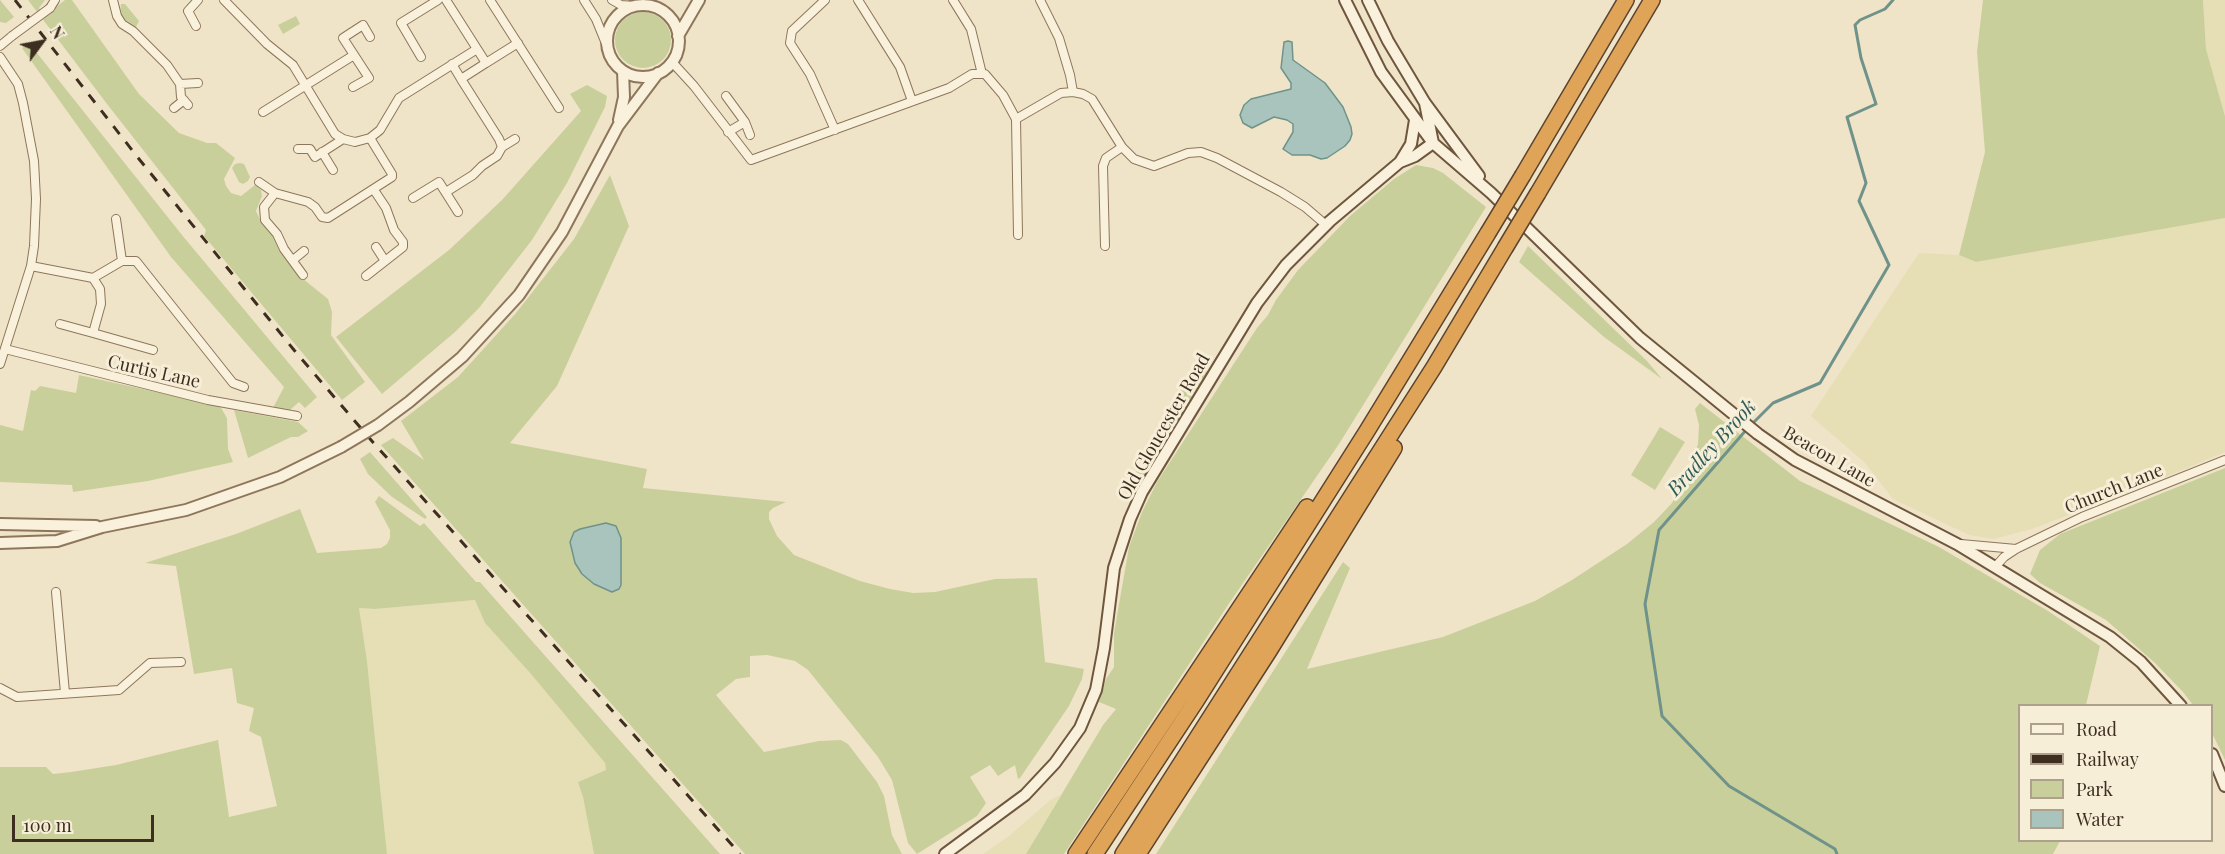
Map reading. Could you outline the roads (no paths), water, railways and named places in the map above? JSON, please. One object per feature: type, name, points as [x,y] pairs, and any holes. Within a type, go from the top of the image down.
[{"type":"highway","points":[[1095,854],[1202,692],[1367,431],[1523,175],[1626,0]]},
{"type":"highway","points":[[1123,854],[1434,367],[1652,0]]},
{"type":"highway","points":[[1138,854],[1269,651],[1405,431],[1434,367]]},
{"type":"highway","points":[[1076,854],[1320,486],[1367,431]]},
{"type":"main road","points":[[658,74],[641,77],[623,71],[611,57],[607,46],[609,29],[616,17],[626,9],[635,6],[652,6],[663,0]]},
{"type":"main road","points":[[678,36],[699,0]]},
{"type":"main road","points":[[1345,0],[1381,72],[1433,143],[1491,193]]},
{"type":"main road","points":[[1368,0],[1388,41],[1425,103],[1491,193]]},
{"type":"main road","points":[[0,543],[57,541],[102,527],[186,510],[218,500],[280,477],[341,447],[378,425],[409,402],[462,357],[519,295],[542,264],[574,213],[618,126],[658,74],[672,62],[678,49],[678,36],[669,17],[652,6]]},
{"type":"main road","points":[[618,126],[624,97],[623,71]]},
{"type":"main road","points":[[1425,103],[1433,143]]},
{"type":"main road","name":"Old Gloucester Road","points":[[1400,162],[1410,144],[1416,120]]},
{"type":"main road","name":"Old Gloucester Road","points":[[945,854],[1025,795],[1055,763],[1080,728],[1096,690],[1114,568],[1130,519],[1142,492],[1257,303],[1286,265],[1326,225],[1400,162],[1415,156],[1433,143]]},
{"type":"main road","name":"Beacon Lane","points":[[1491,193],[1640,338],[1758,434],[1823,476],[1996,566],[2110,637],[2141,662],[2180,704]]},
{"type":"main road","points":[[0,524],[62,524],[102,527]]},
{"type":"main road","points":[[2213,759],[2225,786]]},
{"type":"street","points":[[0,46],[50,8],[55,0]]},
{"type":"street","points":[[113,0],[117,16],[122,24],[166,65],[180,84],[181,97],[186,102],[174,108]]},
{"type":"street","points":[[196,26],[188,11],[198,0]]},
{"type":"street","points":[[224,0],[267,44],[293,64],[335,134],[355,142],[370,138],[380,130],[399,98],[477,49]]},
{"type":"street","points":[[421,57],[401,23],[438,0]]},
{"type":"street","points":[[446,0],[486,63]]},
{"type":"street","points":[[490,0],[559,108]]},
{"type":"street","points":[[584,0],[596,19],[607,46]]},
{"type":"street","points":[[612,0],[635,6]]},
{"type":"street","points":[[825,0],[792,31],[790,43],[810,74],[835,130]]},
{"type":"street","points":[[858,0],[900,67],[912,102]]},
{"type":"street","points":[[954,0],[971,29],[982,74]]},
{"type":"street","points":[[1040,0],[1059,38],[1073,92]]},
{"type":"street","points":[[353,87],[369,78],[343,38],[363,26],[370,37]]},
{"type":"street","points":[[461,79],[518,43]]},
{"type":"street","points":[[263,112],[354,55]]},
{"type":"street","points":[[0,57],[18,84],[32,144],[36,199],[31,266],[0,363]]},
{"type":"street","points":[[672,62],[694,86],[751,160],[949,88],[972,74],[985,74],[1003,95],[1016,119],[1017,235]]},
{"type":"street","points":[[446,192],[497,156],[501,143],[452,64]]},
{"type":"street","points":[[180,84],[198,83]]},
{"type":"street","points":[[1016,119],[1061,93],[1083,94],[1092,99],[1122,147],[1134,159],[1154,166],[1188,153],[1201,152],[1281,192],[1305,207],[1326,225]]},
{"type":"street","points":[[726,96],[745,122],[750,135]]},
{"type":"street","points":[[728,132],[745,122]]},
{"type":"street","points":[[259,182],[275,193],[308,202],[325,219],[389,180],[392,174],[370,138]]},
{"type":"street","points":[[298,149],[310,149],[315,157],[343,139]]},
{"type":"street","points":[[501,143],[515,139]]},
{"type":"street","points":[[1105,246],[1102,166],[1106,158],[1122,147]]},
{"type":"street","points":[[322,152],[333,170]]},
{"type":"street","points":[[413,198],[439,182],[458,212]]},
{"type":"street","points":[[366,276],[400,250],[403,242],[394,230],[386,208],[374,190]]},
{"type":"street","points":[[275,193],[264,207],[265,220],[277,234],[284,249],[303,275]]},
{"type":"street","points":[[116,219],[122,261]]},
{"type":"street","points":[[376,247],[386,261]]},
{"type":"street","points":[[293,260],[304,251]]},
{"type":"street","points":[[31,266],[93,278],[122,261],[136,261],[233,383],[244,387]]},
{"type":"street","points":[[93,278],[100,289],[101,304],[93,333]]},
{"type":"street","points":[[60,324],[153,350]]},
{"type":"street","name":"Curtis Lane","points":[[5,349],[208,400],[297,416]]},
{"type":"street","name":"Church Lane","points":[[1996,566],[2004,556],[2016,549],[2082,517],[2225,460]]},
{"type":"street","points":[[1957,544],[2016,549]]},
{"type":"street","points":[[56,592],[65,693]]},
{"type":"street","points":[[0,688],[17,697],[119,690],[150,663],[181,662]]},
{"type":"water","points":[[1284,42],[1292,42],[1293,60],[1325,83],[1343,107],[1351,127],[1350,140],[1327,158],[1292,155],[1283,149],[1293,132],[1293,124],[1287,120],[1274,117],[1252,128],[1243,123],[1240,115],[1244,105],[1251,99],[1291,89],[1291,83],[1281,68]]},
{"type":"water","points":[[606,523],[616,526],[621,538],[621,585],[619,589],[612,592],[594,584],[582,574],[575,563],[570,542],[574,532]]},
{"type":"waterway","name":"Bradley Brook","points":[[1752,424],[1773,403],[1820,383],[1889,265],[1859,201],[1866,183],[1847,117],[1876,104],[1861,58],[1855,25],[1860,20],[1885,9],[1893,0]]},
{"type":"waterway","name":"Bradley Brook","points":[[1747,429],[1659,530],[1645,604],[1662,716],[1729,786],[1835,849],[1837,854]]},
{"type":"railway","points":[[15,0],[139,159],[294,350],[371,440],[740,854]]}]
